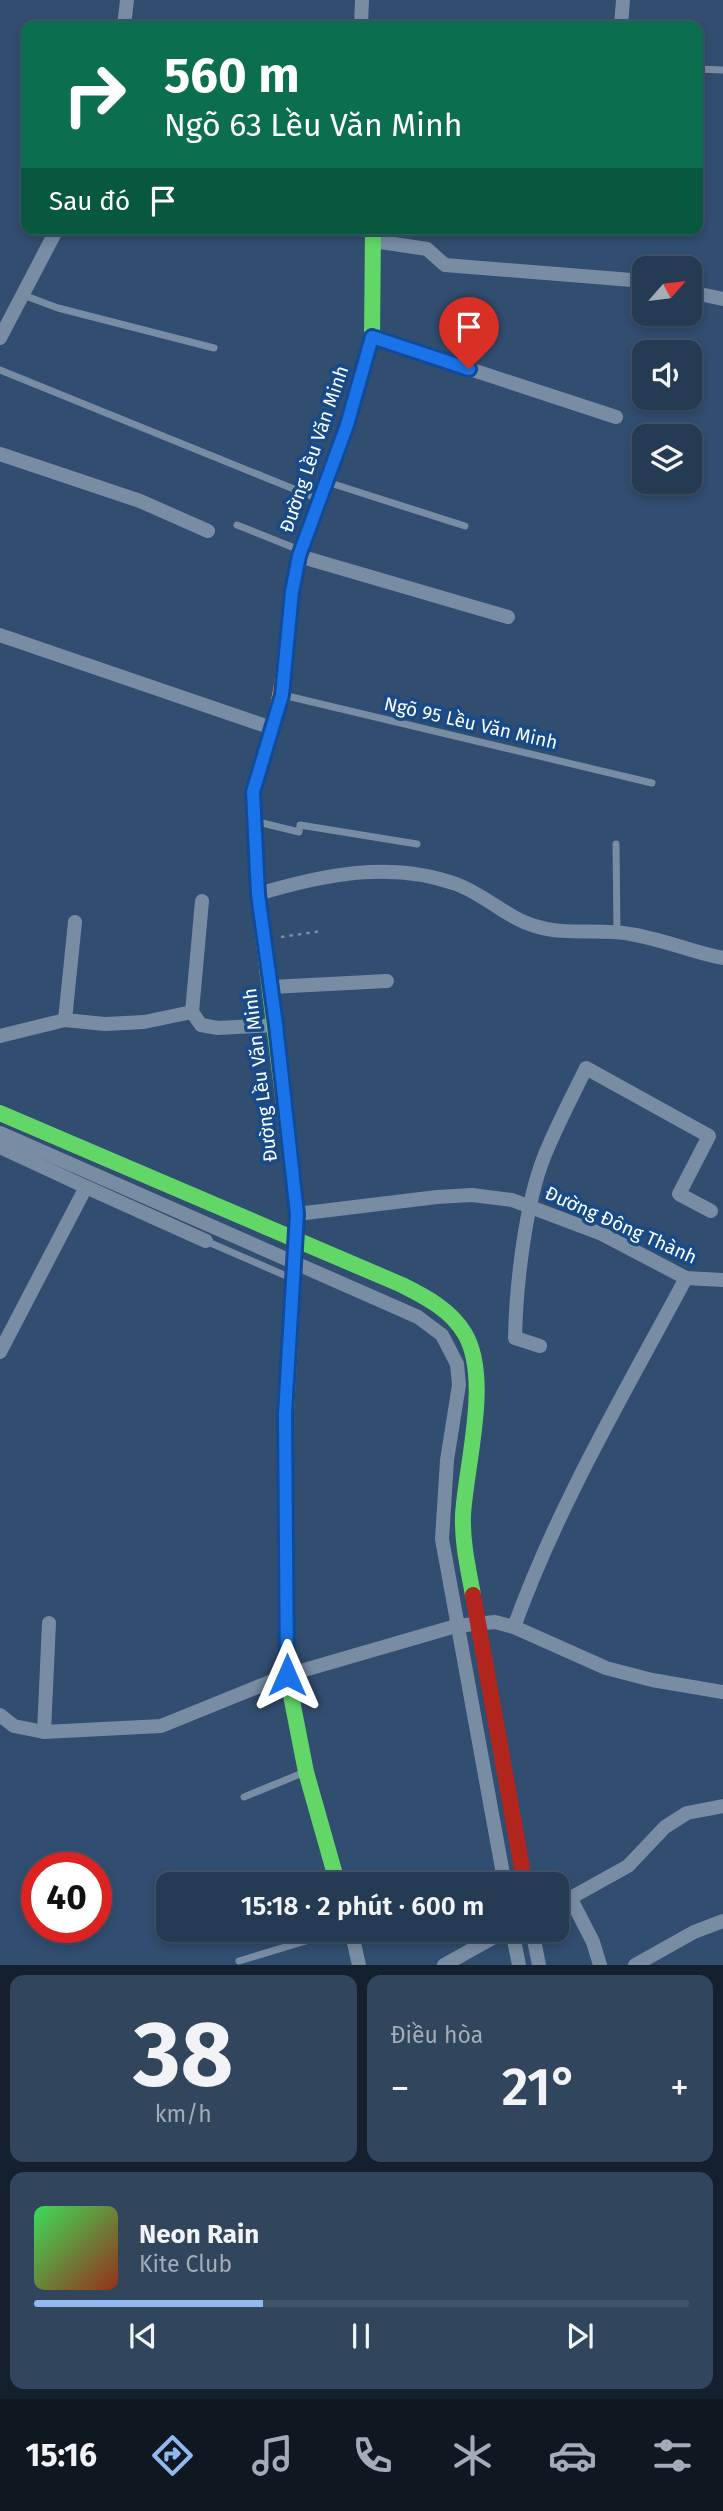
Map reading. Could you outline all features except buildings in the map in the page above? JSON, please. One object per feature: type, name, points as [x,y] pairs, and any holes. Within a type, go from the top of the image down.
[{"type":"street","points":[[125,21],[127,0]]},
{"type":"street","points":[[361,21],[362,0]]},
{"type":"street","points":[[621,21],[623,0]]},
{"type":"street","points":[[0,338],[54,235]]},
{"type":"street","points":[[374,235],[427,249],[445,265],[632,280]]},
{"type":"street","name":"Đường Lều Văn Minh","points":[[334,1872],[306,1772],[287,1675],[285,1414],[297,1214],[258,894],[253,792],[282,695],[292,592],[300,553],[347,425],[372,337],[374,235]]},
{"type":"street","points":[[702,295],[723,299]]},
{"type":"street","points":[[372,337],[616,418]]},
{"type":"street","points":[[0,454],[140,501],[208,531]]},
{"type":"street","points":[[300,553],[508,617]]},
{"type":"street","points":[[0,635],[272,728]]},
{"type":"street","points":[[258,894],[334,875],[377,871],[408,872],[455,884],[534,926],[562,931],[617,932],[723,958]]},
{"type":"street","points":[[202,901],[192,1012],[201,1025],[209,1027],[276,1025]]},
{"type":"street","points":[[65,1020],[75,922]]},
{"type":"street","points":[[271,987],[387,981]]},
{"type":"street","points":[[0,1036],[65,1020],[105,1024],[144,1022],[192,1012]]},
{"type":"street","points":[[540,1346],[515,1338],[515,1307],[531,1206],[543,1159],[586,1068],[709,1136],[679,1194],[711,1211]]},
{"type":"street","points":[[0,1113],[296,1237],[425,1296],[459,1324],[470,1345],[475,1366],[463,1493],[463,1538],[523,1872]]},
{"type":"street","points":[[0,1133],[293,1271],[418,1317],[442,1335],[457,1364],[459,1385],[451,1436],[442,1539],[504,1872]]},
{"type":"street","points":[[0,1147],[206,1241]]},
{"type":"street","points":[[0,1352],[86,1187]]},
{"type":"street","name":"Đường Đông Thành","points":[[297,1214],[471,1195],[512,1200],[602,1234],[686,1278],[723,1280]]},
{"type":"street","points":[[514,1627],[528,1588],[599,1440],[686,1278]]},
{"type":"street","points":[[451,1436],[470,1438]]},
{"type":"street","points":[[0,1714],[14,1726],[44,1732],[161,1726],[287,1675],[456,1626],[480,1622],[514,1627],[606,1668],[652,1680],[723,1692]]},
{"type":"street","points":[[44,1732],[48,1623]]},
{"type":"street","points":[[600,1965],[593,1942],[571,1899],[628,1866],[665,1826],[687,1813],[723,1806]]},
{"type":"street","points":[[503,1866],[522,1862]]},
{"type":"street","points":[[635,1965],[694,1932],[723,1921]]},
{"type":"street","points":[[354,1942],[359,1965]]},
{"type":"street","points":[[443,1965],[486,1942]]},
{"type":"street","points":[[512,1942],[519,1965]]},
{"type":"street","points":[[534,1942],[539,1965]]},
{"type":"lane","points":[[703,69],[723,70]]},
{"type":"lane","points":[[23,295],[58,308],[214,348]]},
{"type":"lane","points":[[0,370],[320,500]]},
{"type":"lane","points":[[327,481],[466,526]]},
{"type":"lane","points":[[237,525],[300,553]]},
{"type":"lane","name":"Ngõ 95 Lều Văn Minh","points":[[282,695],[652,783]]},
{"type":"lane","points":[[254,821],[299,832],[300,825],[417,844]]},
{"type":"lane","points":[[616,844],[617,932]]},
{"type":"lane","points":[[206,1241],[293,1271]]},
{"type":"lane","points":[[244,1797],[306,1772]]},
{"type":"lane","points":[[239,1961],[302,1942]]},
{"type":"path","points":[[264,940],[321,931]]},
{"type":"traffic: fast","points":[[317,506],[347,425],[372,337],[373,235]]},
{"type":"traffic: fast","points":[[274,722],[253,792],[258,894],[289,1146]]},
{"type":"traffic: fast","points":[[0,1113],[402,1285],[429,1299],[453,1318],[465,1334],[473,1353],[476,1374],[475,1422],[463,1515],[464,1545],[473,1595]]},
{"type":"traffic: fast","points":[[285,1430],[287,1675],[306,1772],[334,1872]]},
{"type":"traffic: slow","points":[[274,722],[294,583],[317,506]]},
{"type":"traffic: slow","points":[[285,1430],[297,1214],[289,1146]]},
{"type":"traffic: jam","points":[[473,1595],[523,1872]]},
{"type":"route","points":[[287,1675],[285,1414],[297,1214],[258,894],[253,792],[282,695],[292,592],[299,556],[347,425],[372,337],[469,369]]}]
